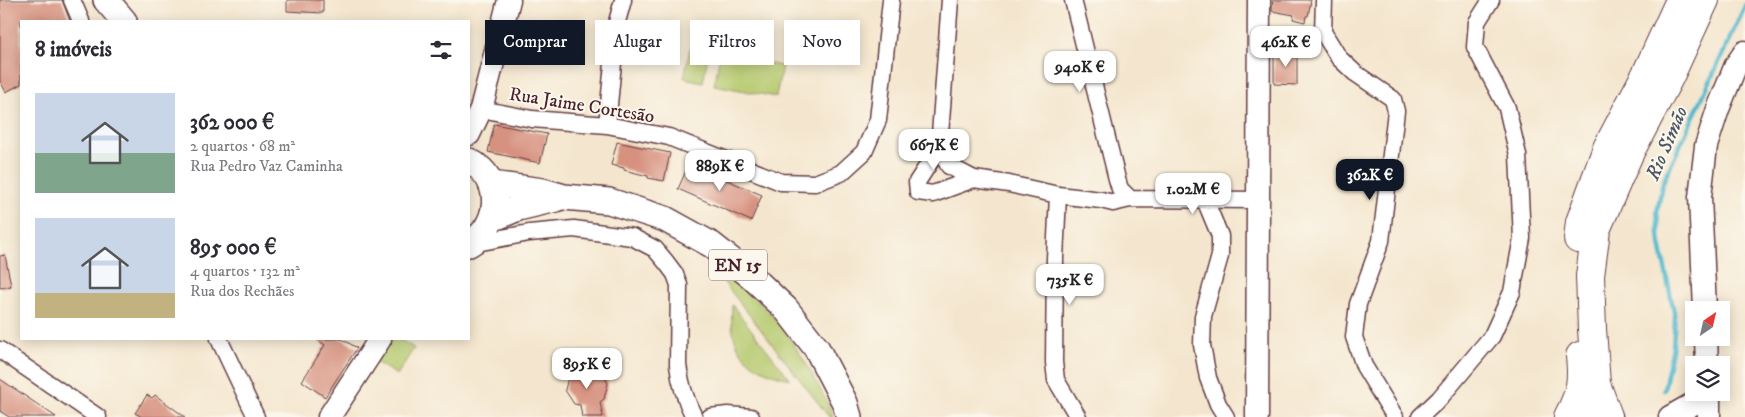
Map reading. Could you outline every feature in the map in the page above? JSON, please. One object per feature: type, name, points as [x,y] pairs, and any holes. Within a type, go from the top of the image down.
[{"type":"highway","points":[[1569,417],[1578,398],[1582,376],[1574,276],[1580,222],[1607,148],[1647,72],[1680,0]]},
{"type":"highway","points":[[1610,416],[1596,384],[1590,276],[1596,230],[1628,154],[1670,76],[1705,0]]},
{"type":"main road","points":[[106,0],[123,20]]},
{"type":"main road","points":[[470,243],[483,234],[492,219],[495,201],[480,171]]},
{"type":"main road","name":"EN 15","points":[[480,171],[564,197],[609,201],[665,219],[712,245],[751,276],[786,309],[817,349],[845,403],[849,417]]},
{"type":"main road","name":"EN 15","points":[[492,219],[518,208],[564,197]]},
{"type":"street","points":[[72,0],[81,20]]},
{"type":"street","points":[[470,132],[481,108],[509,0]]},
{"type":"street","points":[[607,125],[617,22],[623,0]]},
{"type":"street","name":"Rua Jaime Cortesão","points":[[481,108],[532,119],[607,125],[669,138],[781,182],[815,183],[841,173],[864,152],[878,120],[890,0]]},
{"type":"street","points":[[950,0],[939,148],[917,182],[918,192],[932,194],[974,179]]},
{"type":"street","points":[[1073,0],[1117,179],[1120,189],[1130,199]]},
{"type":"street","points":[[1257,417],[1259,0]]},
{"type":"street","points":[[1324,0],[1323,32],[1339,58],[1355,74],[1393,99],[1396,112],[1381,241],[1358,304],[1354,337],[1364,366],[1395,417]]},
{"type":"street","points":[[1420,417],[1492,336],[1512,292],[1522,238],[1518,155],[1507,108],[1475,47],[1477,22],[1491,0]]},
{"type":"street","points":[[1705,301],[1700,197],[1706,146],[1718,109],[1736,66],[1745,52]]},
{"type":"street","points":[[480,171],[478,149],[481,108]]},
{"type":"street","points":[[939,148],[949,166],[974,179],[1009,184],[1058,195],[1112,202],[1130,199],[1258,200]]},
{"type":"street","points":[[1101,200],[1116,186],[1117,179]]},
{"type":"street","points":[[1058,195],[1054,362],[1056,380],[1078,417]]},
{"type":"street","points":[[1205,200],[1220,236],[1220,256],[1203,316],[1202,345],[1208,378],[1218,404],[1226,417]]},
{"type":"street","points":[[470,244],[574,229],[632,236],[655,249],[675,274],[679,285],[678,365],[688,404],[694,417]]},
{"type":"street","points":[[219,340],[256,417]]},
{"type":"street","points":[[330,416],[379,340]]},
{"type":"street","points":[[0,350],[98,417]]},
{"type":"street","points":[[1670,417],[1694,404],[1705,406]]},
{"type":"street","points":[[1569,417],[1587,413],[1610,416]]},
{"type":"street","points":[[710,417],[728,415],[751,417]]},
{"type":"green space","points":[[690,48],[690,65],[706,65],[703,82],[684,78]]},
{"type":"green space","points":[[718,65],[782,66],[776,97],[714,85]]},
{"type":"green space","points":[[704,257],[740,284],[785,332],[810,369],[833,417],[829,417]]},
{"type":"green space","points":[[732,305],[790,379],[763,370],[744,356],[733,334]]},
{"type":"green space","points":[[388,340],[401,340],[414,348],[397,375],[374,361]]},
{"type":"building","points":[[0,0],[62,0],[70,20],[20,20],[20,85],[6,92],[0,81]]},
{"type":"building","points":[[287,0],[323,0],[323,13],[287,11]]},
{"type":"building","points":[[1273,0],[1311,0],[1305,22],[1293,19],[1294,15],[1272,11]]},
{"type":"building","points":[[1274,52],[1297,52],[1297,85],[1274,84]]},
{"type":"building","points":[[494,124],[547,134],[540,163],[488,152]]},
{"type":"building","points":[[617,142],[670,153],[664,181],[648,178],[648,176],[611,165]]},
{"type":"building","points":[[689,164],[762,195],[751,221],[678,189]]},
{"type":"building","points":[[5,255],[11,286],[0,288],[0,256]]},
{"type":"building","points":[[318,340],[344,340],[357,348],[325,397],[302,381],[325,345]]},
{"type":"building","points":[[583,365],[599,369],[608,383],[604,399],[600,402],[603,417],[582,417],[580,405],[574,404],[565,390],[569,373]]},
{"type":"building","points":[[0,379],[56,417],[9,417],[0,411]]},
{"type":"building","points":[[147,395],[152,398],[155,395],[185,417],[142,417],[135,413]]},
{"type":"waterway","name":"Rio Simão","points":[[1664,390],[1673,346],[1675,317],[1660,244],[1657,212],[1663,182],[1745,6]]}]
